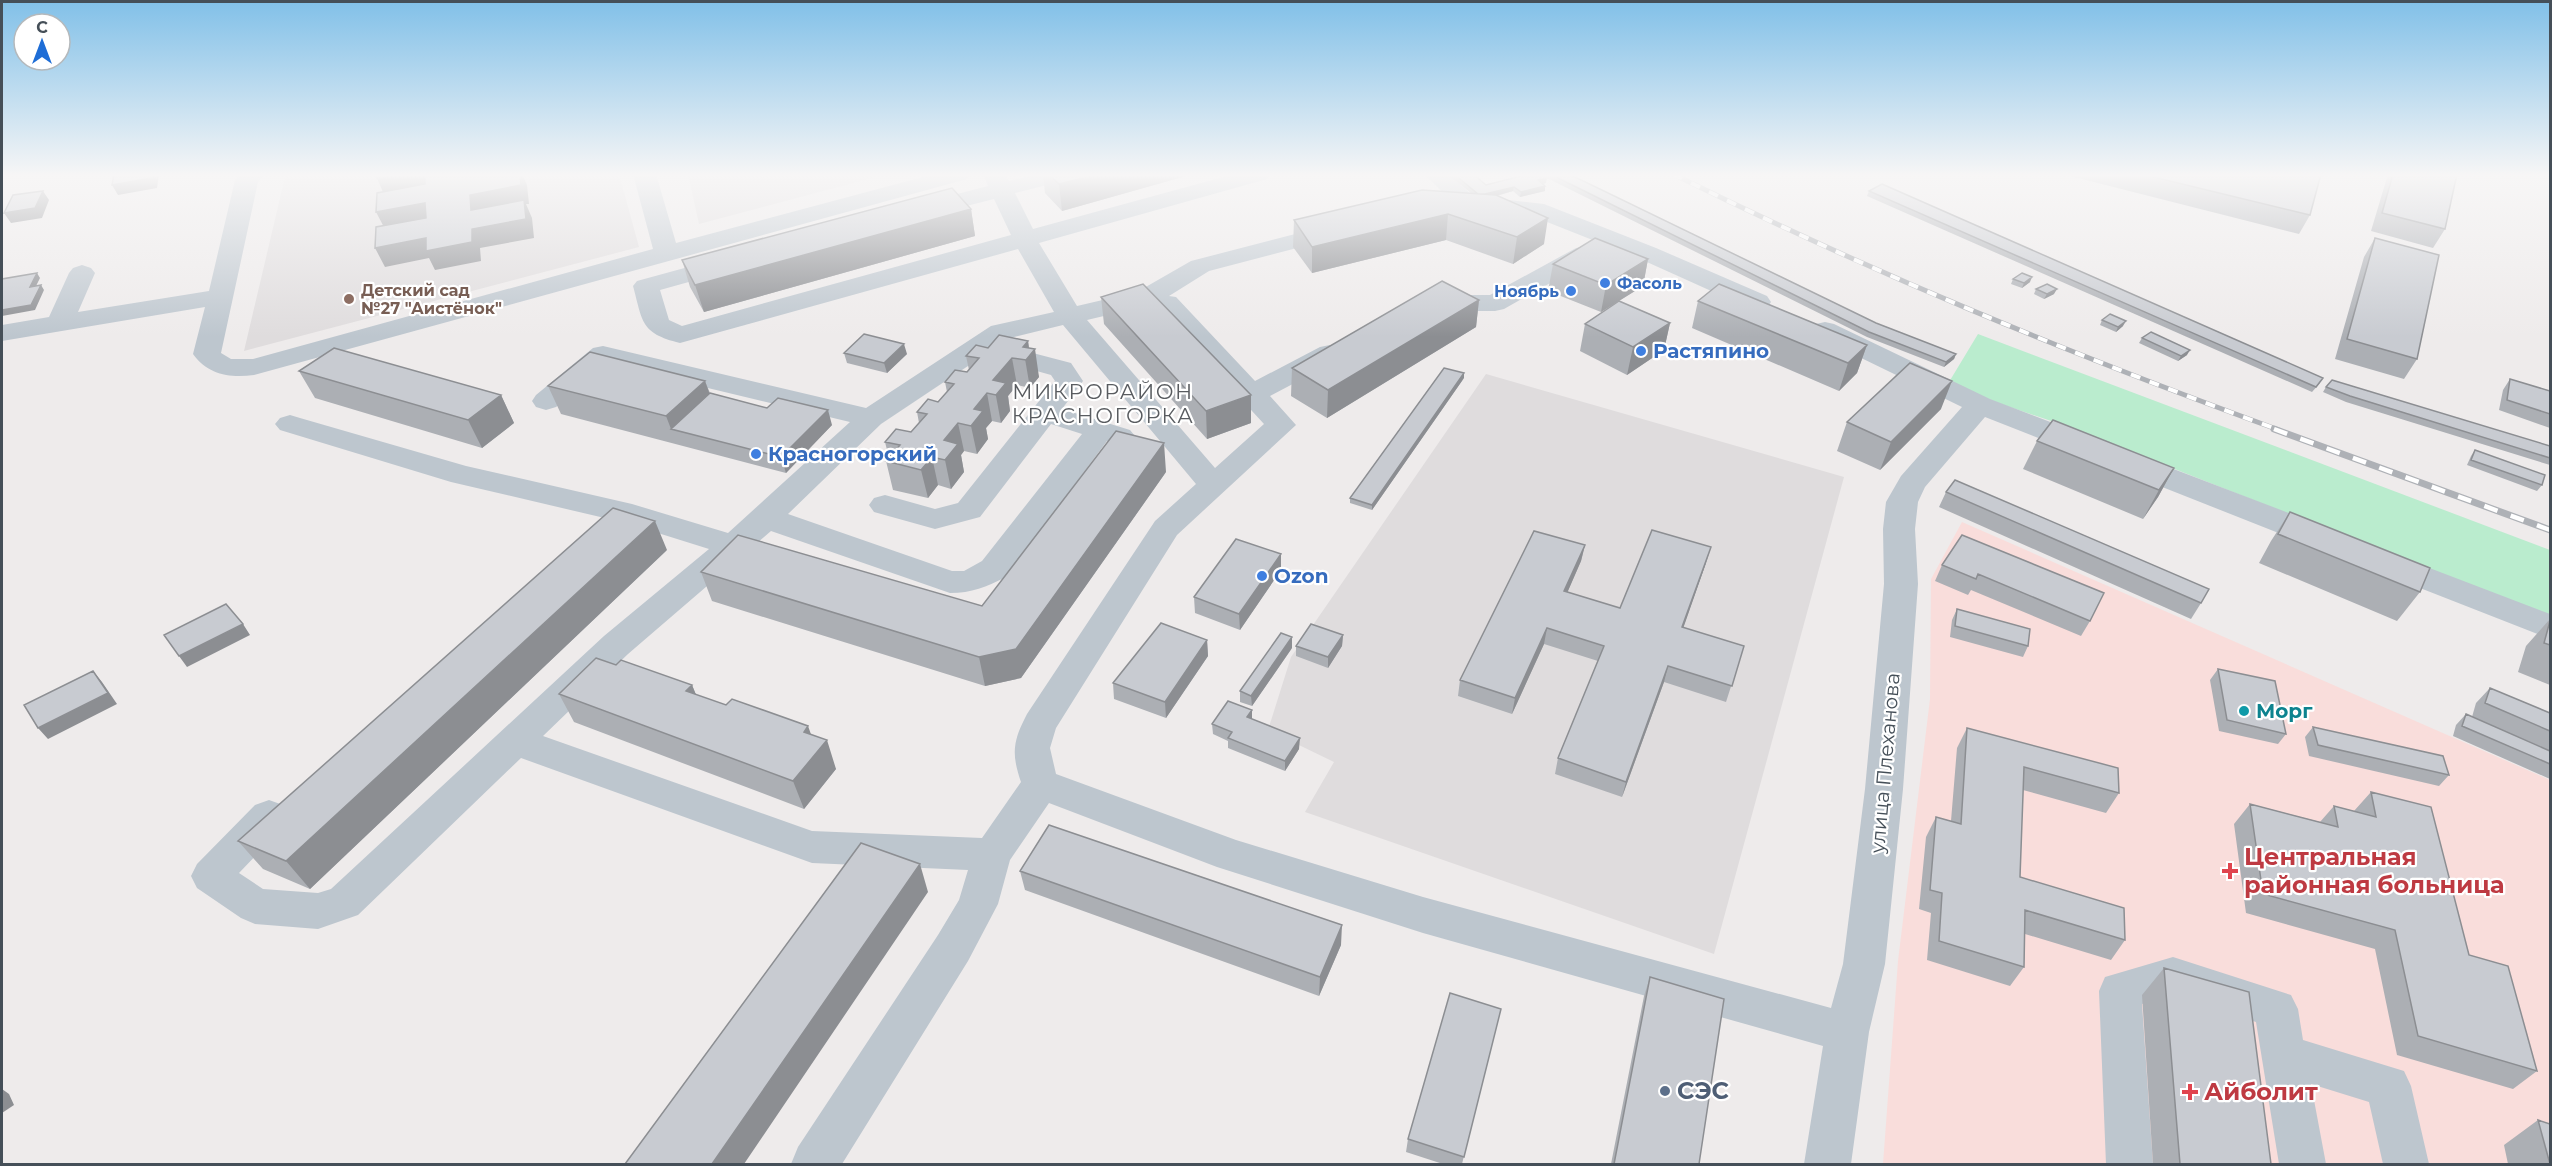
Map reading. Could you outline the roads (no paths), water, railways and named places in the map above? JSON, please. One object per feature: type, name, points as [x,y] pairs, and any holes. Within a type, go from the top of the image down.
[{"type":"street","points":[[235,228],[207,354],[215,364],[235,369],[254,367],[667,253],[740,228]]},
{"type":"street","points":[[660,228],[667,253]]},
{"type":"street","points":[[1020,228],[1070,317],[1214,485]]},
{"type":"street","points":[[748,258],[646,286],[657,325],[680,335],[1063,228]]},
{"type":"street","points":[[269,816],[212,876],[255,906],[318,911],[344,903],[616,645],[766,518],[871,418],[1001,332],[1146,298],[1200,266],[1343,228]]},
{"type":"street","points":[[1581,228],[1587,234],[1591,245],[1586,253]]},
{"type":"street","points":[[1585,228],[1834,333],[1980,405],[2550,627]]},
{"type":"street","points":[[1414,308],[1424,303],[1495,303],[1586,253],[1626,250],[1647,253]]},
{"type":"street","points":[[60,323],[82,273]]},
{"type":"street","points":[[2,333],[218,297]]},
{"type":"street","points":[[1146,298],[1167,303],[1281,424],[1166,528],[1040,724],[1031,742],[1030,758],[1041,784],[1231,855],[1412,911],[1847,1032]]},
{"type":"street","points":[[1252,394],[1353,340]]},
{"type":"street","points":[[546,401],[603,354],[871,418]]},
{"type":"street","points":[[885,505],[935,519],[969,510],[1069,381],[1061,369],[1029,360]]},
{"type":"street","name":"улица Плеханова","points":[[1828,1164],[1847,1032],[1864,964],[1881,812],[1901,584],[1899,529],[1902,502],[1912,483],[1980,405]]},
{"type":"street","points":[[1046,413],[1188,456]]},
{"type":"street","points":[[290,424],[462,476],[632,514],[732,545]]},
{"type":"street","points":[[766,518],[950,582],[969,582],[994,569],[1100,430]]},
{"type":"street","points":[[516,741],[812,847],[992,855]]},
{"type":"street","points":[[815,1164],[953,948],[978,904],[992,855],[1041,784]]},
{"type":"street","points":[[2129,1164],[2120,990],[2173,976],[2276,1010],[2302,1164]]},
{"type":"street","points":[[2284,1055],[2388,1086],[2406,1164]]},
{"type":"railway","points":[[1787,228],[2048,342],[2279,430]]},
{"type":"railway","points":[[2274,429],[2550,530]]},
{"type":"place","name":"Фасоль","points":[[1605,283]]},
{"type":"place","name":"Ноябрь","points":[[1571,291]]},
{"type":"place","name":"Детский сад №27 \"Аистёнок\"","points":[[349,299]]},
{"type":"place","name":"Растяпино","points":[[1641,351]]},
{"type":"place","name":"Красногорский","points":[[756,454]]},
{"type":"place","name":"Ozon","points":[[1262,576]]},
{"type":"place","name":"Морг","points":[[2244,711]]},
{"type":"place","name":"Центральная районная больница","points":[[2230,871]]},
{"type":"place","name":"СЭС","points":[[1665,1091]]},
{"type":"place","name":"Айболит","points":[[2190,1092]]},
{"type":"district","name":"МИКРОРАЙОН КРАСНОГОРКА","points":[[1103,404]]}]
